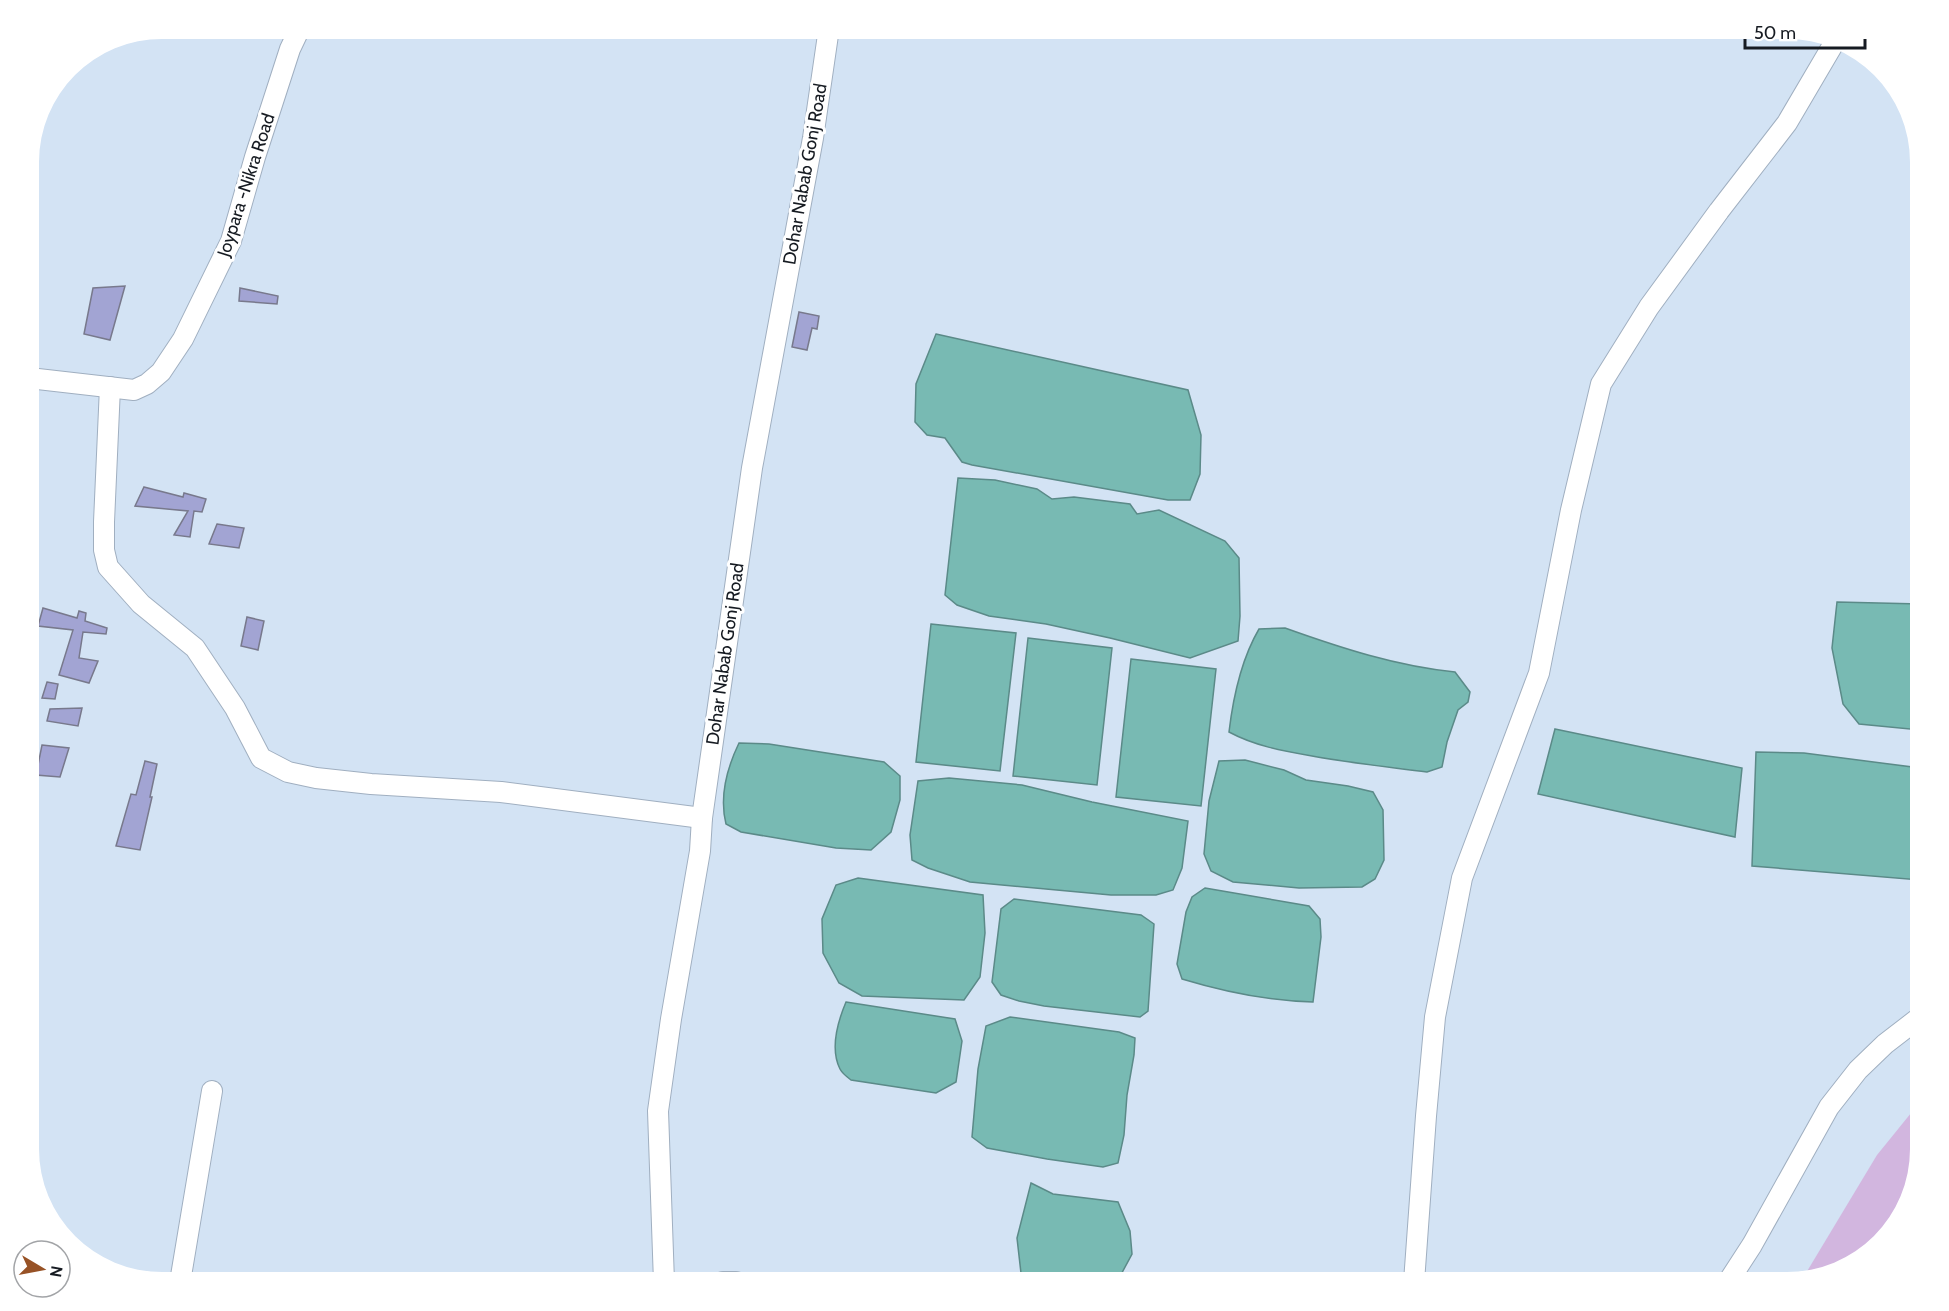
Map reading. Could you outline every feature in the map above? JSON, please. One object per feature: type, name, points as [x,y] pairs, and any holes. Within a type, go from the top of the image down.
[{"type":"street","name":"Joypara -Nikra Road","points":[[39,379],[134,390],[147,384],[161,372],[183,339],[231,242],[255,157],[295,39]]},
{"type":"street","name":"Dohar Nabab Gonj Road","points":[[664,1272],[658,1111],[671,1019],[700,851],[702,818],[752,468],[813,138],[827,39]]},
{"type":"street","points":[[1415,1272],[1435,1017],[1462,878],[1539,673],[1571,510],[1601,384],[1649,307],[1719,211],[1788,123],[1832,47]]},
{"type":"street","points":[[110,387],[104,531],[104,550],[108,567],[141,604],[195,648],[235,708],[261,758],[288,772],[316,778],[370,784],[501,792],[702,818]]},
{"type":"street","points":[[1734,1272],[1829,1107],[1858,1070],[1885,1044],[1910,1025]]},
{"type":"street","points":[[182,1272],[212,1091]]},
{"type":"shaded area","points":[[936,334],[1188,390],[1201,435],[1200,474],[1190,500],[1168,500],[962,462],[945,438],[927,435],[915,422],[916,384]]},
{"type":"shaded area","points":[[958,478],[995,480],[1037,489],[1052,499],[1074,497],[1130,504],[1137,514],[1159,510],[1225,541],[1239,558],[1238,641],[1190,658],[1046,624],[989,616],[957,605],[945,595]]},
{"type":"shaded area","points":[[1837,602],[1910,604],[1910,729],[1859,724],[1843,704],[1832,648]]},
{"type":"shaded area","points":[[931,624],[1016,633],[1000,771],[916,762]]},
{"type":"shaded area","points":[[1285,628],[1369,655],[1455,672],[1470,692],[1468,702],[1458,710],[1447,742],[1442,767],[1427,772],[1355,763],[1269,747],[1229,732],[1239,679],[1253,640],[1259,629]]},
{"type":"shaded area","points":[[1028,638],[1112,648],[1097,785],[1013,776]]},
{"type":"shaded area","points":[[1131,659],[1216,669],[1201,806],[1116,797]]},
{"type":"shaded area","points":[[1555,729],[1742,768],[1735,837],[1538,794]]},
{"type":"shaded area","points":[[739,743],[769,744],[884,762],[900,776],[900,800],[891,832],[871,850],[836,848],[741,832],[726,824],[723,803],[725,782]]},
{"type":"shaded area","points":[[1756,752],[1804,753],[1910,767],[1910,879],[1752,866]]},
{"type":"shaded area","points":[[1245,760],[1284,770],[1306,780],[1373,792],[1383,810],[1384,860],[1375,879],[1362,887],[1299,888],[1233,882],[1211,871],[1204,854],[1209,801],[1219,761]]},
{"type":"shaded area","points":[[949,778],[1022,785],[1188,821],[1182,868],[1173,890],[1156,895],[1111,895],[970,882],[928,868],[912,860],[910,835],[918,781]]},
{"type":"shaded area","points":[[858,878],[983,895],[985,933],[980,977],[964,1000],[862,996],[839,983],[823,953],[822,919],[836,885]]},
{"type":"shaded area","points":[[1205,888],[1309,906],[1320,919],[1321,937],[1313,1002],[1247,995],[1182,979],[1177,964],[1186,912],[1192,897]]},
{"type":"shaded area","points":[[1014,899],[1141,915],[1154,924],[1148,1011],[1140,1017],[1044,1006],[1001,995],[992,982],[1001,909]]},
{"type":"shaded area","points":[[846,1002],[955,1019],[962,1041],[956,1082],[936,1093],[851,1080],[840,1069],[835,1044]]},
{"type":"shaded area","points":[[1010,1017],[1119,1032],[1135,1038],[1124,1135],[1118,1163],[1103,1167],[1047,1159],[987,1148],[972,1137],[978,1069],[986,1026]]},
{"type":"shaded area","points":[[1910,1114],[1910,1149],[1906,1181],[1889,1217],[1868,1241],[1855,1251],[1834,1263],[1808,1270],[1877,1155]]},
{"type":"shaded area","points":[[1031,1183],[1053,1194],[1118,1202],[1130,1231],[1132,1254],[1122,1272],[1021,1272],[1017,1238]]},
{"type":"building","points":[[125,286],[110,340],[84,334],[93,288]]},
{"type":"building","points":[[240,288],[278,296],[277,304],[239,301]]},
{"type":"building","points":[[799,312],[819,316],[817,329],[812,328],[807,350],[792,347]]},
{"type":"building","points":[[144,487],[183,497],[184,493],[206,499],[202,512],[194,511],[190,537],[174,535],[188,511],[135,506]]},
{"type":"building","points":[[217,524],[244,528],[239,548],[209,544]]},
{"type":"building","points":[[43,608],[77,618],[79,611],[86,613],[85,621],[107,628],[106,634],[83,632],[79,658],[98,661],[89,683],[59,675],[73,630],[39,626]]},
{"type":"building","points":[[247,617],[264,621],[258,650],[241,646]]},
{"type":"building","points":[[47,682],[58,684],[55,699],[42,698]]},
{"type":"building","points":[[82,708],[78,726],[47,721],[50,709]]},
{"type":"building","points":[[42,745],[69,748],[60,777],[39,775]]},
{"type":"building","points":[[145,761],[157,764],[140,850],[116,846],[131,794],[136,795]]}]
